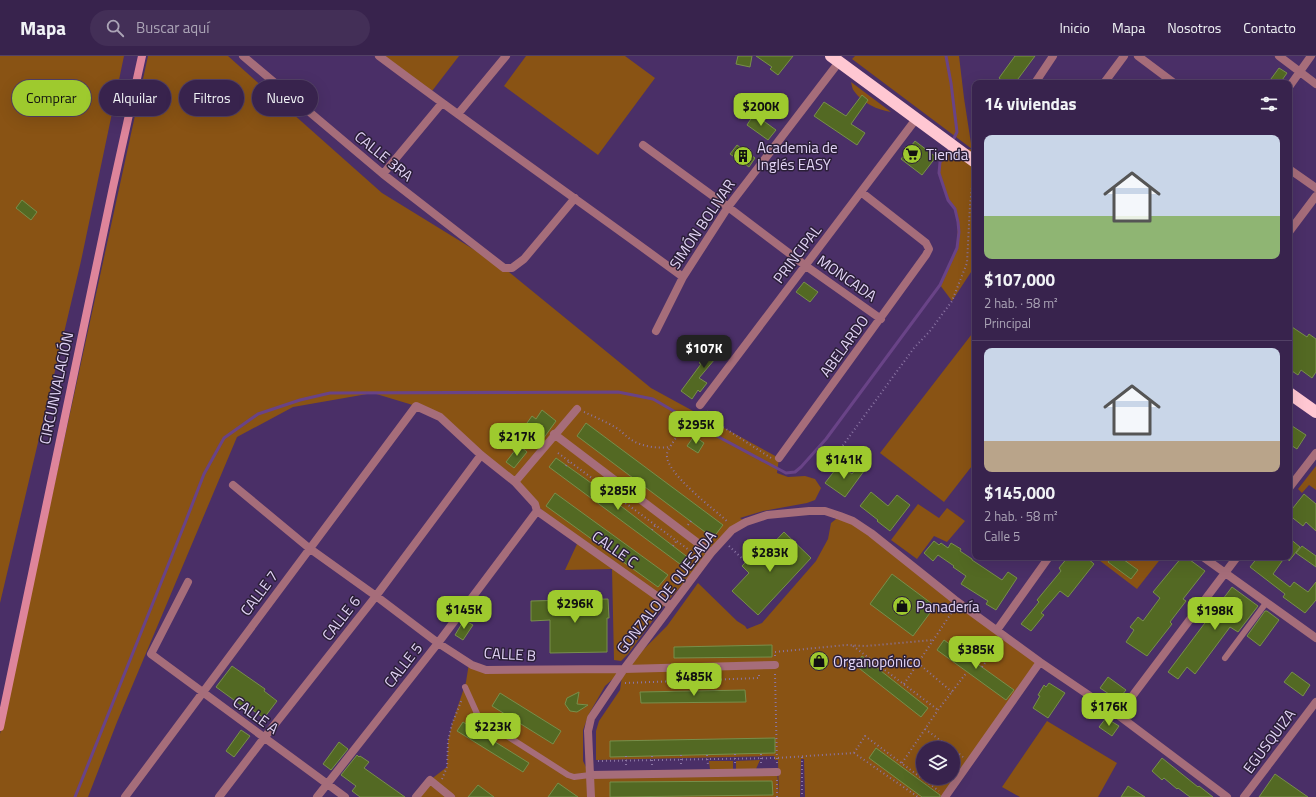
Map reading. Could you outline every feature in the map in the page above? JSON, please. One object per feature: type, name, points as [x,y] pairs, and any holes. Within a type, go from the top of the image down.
[{"type":"highway","points":[[838,58],[916,119],[940,135],[972,160]]},
{"type":"highway","points":[[1292,395],[1316,412]]},
{"type":"street","name":"CIRCUNVALACIÓN","points":[[0,727],[111,195],[142,56]]},
{"type":"street","name":"CALLE 3RA","points":[[243,56],[383,174],[504,268],[512,268],[524,259],[575,198]]},
{"type":"street","points":[[379,56],[683,277]]},
{"type":"street","points":[[458,114],[506,56]]},
{"type":"street","points":[[1037,80],[1053,56]]},
{"type":"street","points":[[1106,80],[1124,56]]},
{"type":"street","points":[[1138,56],[1170,80]]},
{"type":"street","points":[[1278,56],[1316,84]]},
{"type":"street","points":[[1292,83],[1311,56]]},
{"type":"street","name":"SIMÓN BOLIVAR","points":[[656,331],[683,277],[728,207],[838,58]]},
{"type":"street","points":[[383,174],[442,103]]},
{"type":"street","name":"PRINCIPAL","points":[[702,403],[916,119]]},
{"type":"street","name":"MONCADA","points":[[643,145],[806,266],[881,319]]},
{"type":"street","points":[[1292,170],[1316,188]]},
{"type":"street","name":"ABELARDO","points":[[779,458],[881,319],[929,249],[926,243],[861,192]]},
{"type":"street","points":[[1292,228],[1316,196]]},
{"type":"street","name":"CALLE C","points":[[416,406],[440,417],[482,455],[515,482],[535,504],[537,511],[672,606]]},
{"type":"street","name":"CALLE 7","points":[[125,797],[416,406]]},
{"type":"street","points":[[515,482],[576,409]]},
{"type":"street","points":[[554,434],[710,553]]},
{"type":"street","points":[[1292,484],[1316,453]]},
{"type":"street","name":"CALLE 6","points":[[219,797],[376,596],[482,455]]},
{"type":"street","name":"CALLE B","points":[[233,485],[309,548],[438,643],[472,665],[486,670],[624,669],[775,665]]},
{"type":"street","name":"GONZALO DE QUESADA","points":[[591,797],[588,731],[591,718],[624,669],[710,553],[735,528],[746,522],[767,515],[809,510],[825,511],[853,521],[871,533],[958,602],[1040,662],[1118,715],[1227,797]]},
{"type":"street","name":"CALLE 5","points":[[317,797],[438,643],[537,511]]},
{"type":"street","points":[[997,630],[1047,560]]},
{"type":"street","points":[[1207,560],[1316,638]]},
{"type":"street","points":[[1118,715],[1235,560]]},
{"type":"street","name":"CALLE A","points":[[188,582],[151,654],[345,797]]},
{"type":"street","points":[[946,796],[1040,662]]},
{"type":"street","name":"EGUSQUIZA","points":[[1244,797],[1316,702]]},
{"type":"street","points":[[590,775],[777,772]]},
{"type":"street","points":[[416,797],[430,780],[451,797]]},
{"type":"lane","points":[[1225,658],[1266,603]]},
{"type":"lane","points":[[465,687],[479,718],[568,775],[574,777],[590,775]]},
{"type":"path","points":[[838,452],[914,348],[930,331],[952,301],[967,263],[972,187]]},
{"type":"path","points":[[702,403],[709,418],[776,460],[779,458]]},
{"type":"path","points":[[576,409],[597,417],[640,444],[663,448],[669,447]]},
{"type":"path","points":[[694,414],[669,447],[667,460],[676,474],[689,489],[735,528]]},
{"type":"path","points":[[558,453],[693,553]]},
{"type":"path","points":[[722,540],[746,562]]},
{"type":"path","points":[[904,684],[958,602]]},
{"type":"path","points":[[982,667],[1005,636]]},
{"type":"path","points":[[777,797],[775,652],[933,640]]},
{"type":"path","points":[[852,645],[938,710]]},
{"type":"path","points":[[918,663],[952,692]]},
{"type":"path","points":[[614,684],[759,678],[759,666]]},
{"type":"path","points":[[902,763],[938,710],[967,672]]},
{"type":"path","points":[[440,788],[443,776],[448,767],[448,741],[452,724],[463,698],[465,687]]},
{"type":"path","points":[[925,729],[941,741]]},
{"type":"path","points":[[854,753],[865,736],[946,796]]},
{"type":"path","points":[[960,755],[970,762]]},
{"type":"path","points":[[802,757],[802,797]]},
{"type":"shaded area","points":[[0,56],[124,56],[119,80],[99,80],[99,116],[111,116],[81,261],[0,603]]},
{"type":"shaded area","points":[[148,56],[228,56],[255,80],[252,80],[252,116],[295,116],[382,193],[504,268],[651,388],[779,458],[777,473],[788,477],[805,476],[815,479],[821,488],[815,500],[807,503],[763,511],[740,518],[746,522],[711,553],[665,604],[628,654],[621,661],[614,660],[612,569],[565,570],[577,544],[535,503],[440,417],[416,406],[373,393],[293,407],[237,437],[117,722],[88,797],[0,797],[0,734],[135,116],[171,116],[171,80],[143,80]]},
{"type":"shaded area","points":[[384,56],[459,56],[432,91]]},
{"type":"shaded area","points":[[526,56],[625,56],[655,78],[598,155],[504,86]]},
{"type":"shaded area","points":[[855,56],[959,56],[972,149],[852,59]]},
{"type":"shaded area","points":[[851,82],[891,112],[876,108],[861,99],[853,90]]},
{"type":"shaded area","points":[[972,149],[972,271],[952,301],[940,285],[957,248],[958,222],[955,209],[948,200],[939,173],[940,162],[951,153]]},
{"type":"shaded area","points":[[972,334],[972,466],[944,502],[880,453]]},
{"type":"shaded area","points":[[1316,466],[1316,490],[1309,485],[1302,493],[1298,489]]},
{"type":"shaded area","points":[[918,504],[939,518],[947,508],[965,521],[947,542],[934,536],[917,559],[891,540]]},
{"type":"shaded area","points":[[840,516],[853,521],[1040,662],[960,777],[960,741],[916,741],[916,785],[954,785],[946,797],[805,797],[804,759],[801,759],[800,797],[779,797],[416,797],[430,780],[447,767],[448,741],[466,682],[469,663],[486,670],[624,669],[667,626],[698,583],[747,629],[762,623],[816,561],[828,539],[831,523]],"holes":[[[623,670],[620,690],[599,721],[596,731],[596,760],[774,756],[775,760],[778,760],[779,797],[777,772],[590,775],[583,761],[583,730],[589,714],[605,686]]]},
{"type":"shaded area","points":[[1099,560],[1160,560],[1137,589]]},
{"type":"shaded area","points":[[1047,721],[1117,763],[1098,797],[1020,797],[1002,787]]},
{"type":"shaded area","points":[[760,760],[756,769],[736,769],[736,761]]},
{"type":"shaded area","points":[[709,761],[733,761],[733,769],[710,769]]},
{"type":"building","points":[[738,56],[752,56],[750,67],[736,64]]},
{"type":"building","points":[[756,56],[793,56],[778,75],[770,69],[772,67]]},
{"type":"building","points":[[1015,56],[1035,56],[1017,80],[1001,80],[999,78]]},
{"type":"building","points":[[1279,68],[1287,73],[1282,80],[1270,80]]},
{"type":"building","points":[[862,95],[868,100],[851,124],[865,133],[857,145],[814,116],[824,102],[846,116]]},
{"type":"building","points":[[754,114],[776,130],[768,140],[747,125]]},
{"type":"building","points":[[915,141],[936,157],[922,175],[901,159]]},
{"type":"building","name":"Academia de Inglés EASY","points":[[737,145],[755,158],[749,167],[730,154]]},
{"type":"building","points":[[22,200],[37,212],[31,220],[16,208]]},
{"type":"building","points":[[804,282],[818,292],[810,302],[796,292]]},
{"type":"building","points":[[1292,327],[1307,337],[1309,334],[1316,339],[1316,372],[1312,378],[1301,370],[1298,375],[1292,371]]},
{"type":"building","points":[[716,337],[728,345],[699,378],[707,383],[700,392],[698,390],[692,399],[681,391],[701,364],[699,363],[712,347],[710,345]]},
{"type":"building","points":[[542,410],[556,421],[543,439],[529,429],[531,426],[527,423],[532,416],[536,419]]},
{"type":"building","points":[[586,423],[723,525],[713,538],[577,436]]},
{"type":"building","points":[[1292,426],[1306,435],[1297,449],[1292,446]]},
{"type":"building","points":[[694,436],[704,443],[698,453],[687,446]]},
{"type":"building","points":[[519,445],[527,452],[514,468],[506,462]]},
{"type":"building","points":[[556,458],[690,559],[684,567],[549,467]]},
{"type":"building","points":[[839,465],[852,474],[858,466],[864,471],[845,497],[825,483]]},
{"type":"building","points":[[871,492],[888,506],[897,495],[910,505],[890,531],[860,506]]},
{"type":"building","points":[[555,493],[668,575],[658,587],[546,506]]},
{"type":"building","points":[[1304,494],[1316,504],[1316,531],[1306,522],[1303,526],[1292,517],[1292,509]]},
{"type":"building","points":[[784,532],[811,558],[758,615],[732,591],[749,573],[742,566],[755,552],[760,557]]},
{"type":"building","points":[[1292,540],[1300,547],[1292,557]]},
{"type":"building","points":[[934,541],[939,545],[941,543],[948,548],[951,543],[961,549],[960,551],[972,560],[1002,580],[1008,572],[1017,578],[996,610],[986,604],[988,601],[961,584],[966,576],[953,567],[954,566],[938,555],[933,561],[924,553]]},
{"type":"building","points":[[1302,546],[1316,556],[1316,567],[1296,553]]},
{"type":"building","points":[[1066,560],[1089,560],[1094,564],[1068,597],[1060,591],[1041,613],[1044,615],[1031,631],[1021,624],[1039,602],[1037,600],[1061,571],[1059,568]]},
{"type":"building","points":[[1110,560],[1124,560],[1138,570],[1131,579],[1108,562]]},
{"type":"building","points":[[1180,560],[1190,560],[1205,571],[1183,599],[1186,601],[1170,622],[1172,624],[1147,656],[1126,642],[1134,630],[1130,627],[1138,617],[1143,621],[1160,598],[1153,592]]},
{"type":"building","points":[[1256,560],[1283,560],[1273,574],[1290,587],[1294,582],[1308,592],[1316,582],[1316,600],[1305,613],[1283,597],[1285,594],[1250,567]]},
{"type":"building","points":[[892,574],[935,606],[913,636],[870,604]]},
{"type":"building","points":[[1232,587],[1258,606],[1238,632],[1230,627],[1195,674],[1187,667],[1178,679],[1168,672]]},
{"type":"building","points":[[608,599],[609,618],[607,618],[607,652],[550,653],[550,620],[531,621],[531,601]]},
{"type":"building","points":[[1265,611],[1279,620],[1260,646],[1247,636]]},
{"type":"building","points":[[464,620],[473,625],[463,640],[455,635]]},
{"type":"building","points":[[944,640],[1014,690],[1006,700],[937,650]]},
{"type":"building","points":[[772,645],[772,657],[674,658],[674,647]]},
{"type":"building","points":[[862,656],[928,708],[921,717],[855,665]]},
{"type":"building","points":[[232,666],[265,689],[264,691],[277,701],[264,718],[251,709],[249,711],[216,687]]},
{"type":"building","points":[[1292,672],[1310,685],[1303,696],[1284,682]]},
{"type":"building","points":[[1108,677],[1126,690],[1118,700],[1100,688]]},
{"type":"building","points":[[1049,683],[1065,693],[1048,718],[1033,708],[1044,685],[1046,687]]},
{"type":"building","points":[[745,690],[746,702],[641,703],[640,692]]},
{"type":"building","points":[[579,692],[577,704],[588,705],[577,712],[570,711],[565,704],[567,698]]},
{"type":"building","points":[[500,693],[561,731],[553,744],[492,706]]},
{"type":"building","points":[[1106,718],[1119,726],[1112,736],[1099,727]]},
{"type":"building","points":[[463,722],[529,763],[523,772],[457,731]]},
{"type":"building","points":[[241,730],[250,736],[234,757],[226,751]]},
{"type":"building","points":[[775,738],[775,753],[610,757],[610,741]]},
{"type":"building","points":[[339,742],[348,749],[331,770],[323,764]]},
{"type":"building","points":[[876,748],[916,777],[916,785],[926,785],[940,795],[940,797],[922,797],[869,758]]},
{"type":"building","points":[[357,755],[369,762],[364,768],[405,797],[360,797],[352,791],[356,786],[341,775]]},
{"type":"building","points":[[1162,758],[1213,797],[1190,797],[1178,788],[1177,789],[1164,778],[1162,780],[1152,771]]},
{"type":"building","points":[[1275,774],[1308,797],[1259,797]]},
{"type":"building","points":[[772,781],[773,795],[610,797],[610,782]]},
{"type":"building","points":[[558,783],[578,797],[548,797]]},
{"type":"building","points":[[478,785],[494,797],[468,797]]},
{"type":"building","points":[[1128,786],[1145,797],[1121,797]]},
{"type":"waterway","points":[[946,56],[957,132],[952,142]]},
{"type":"waterway","points":[[75,797],[204,474],[224,438],[258,414],[300,400],[330,393],[618,392],[653,399],[715,435],[786,473],[795,472],[826,439],[940,285],[957,248],[959,232],[955,209],[948,200],[939,173],[940,162],[946,156],[950,147]]},
{"type":"place","name":"Tienda","points":[[912,154]]},
{"type":"place","name":"Academia de Inglés EASY","points":[[743,156]]},
{"type":"place","name":"Panadería","points":[[902,606]]},
{"type":"place","name":"Organopónico","points":[[819,661]]}]
